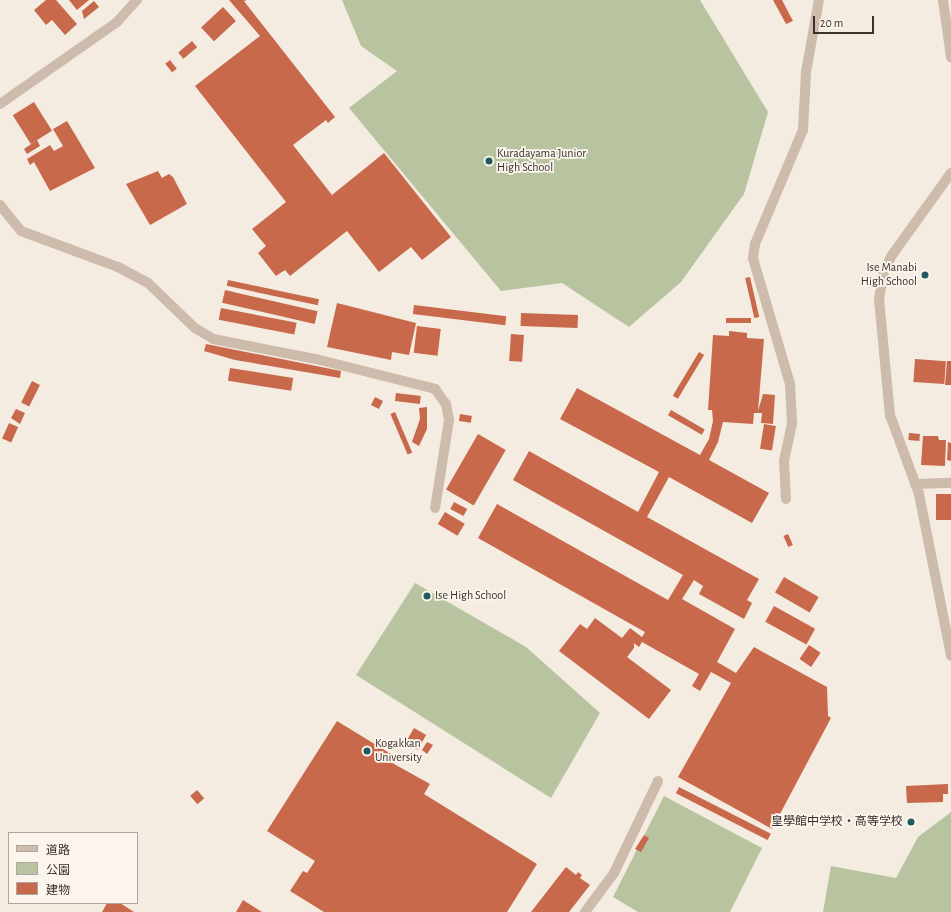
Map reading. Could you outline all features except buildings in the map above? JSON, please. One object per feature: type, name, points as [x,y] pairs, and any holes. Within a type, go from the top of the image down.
[{"type":"street","points":[[0,104],[117,22],[136,0]]},
{"type":"street","points":[[786,499],[784,461],[792,422],[790,384],[753,258],[755,244],[803,130],[806,72],[819,0]]},
{"type":"street","points":[[943,0],[951,56]]},
{"type":"street","points":[[951,173],[902,237],[884,271],[880,293],[890,415],[915,484],[950,641],[951,656]]},
{"type":"street","points":[[0,205],[22,231],[118,267],[148,283],[195,328],[213,339],[316,358],[435,389],[446,404],[449,420],[435,508]]},
{"type":"street","points":[[915,484],[951,484]]},
{"type":"street","points":[[585,912],[614,873],[658,780]]},
{"type":"green space","points":[[342,0],[700,0],[768,112],[744,194],[681,282],[629,327],[562,283],[501,291],[349,108],[397,71],[361,46]]},
{"type":"green space","points":[[415,583],[526,647],[600,713],[551,798],[356,675]]},
{"type":"green space","points":[[664,796],[762,848],[730,912],[638,912],[613,897]]},
{"type":"green space","points":[[951,812],[951,912],[823,912],[831,866],[896,878],[918,837]]},
{"type":"place","name":"Kuradayama Junior High School","points":[[489,161]]},
{"type":"place","name":"Ise Manabi High School","points":[[925,275]]},
{"type":"place","name":"Ise High School","points":[[427,596]]},
{"type":"place","name":"Kogakkan University","points":[[367,751]]},
{"type":"place","name":"皇學館中学校・高等学校","points":[[911,822]]}]
